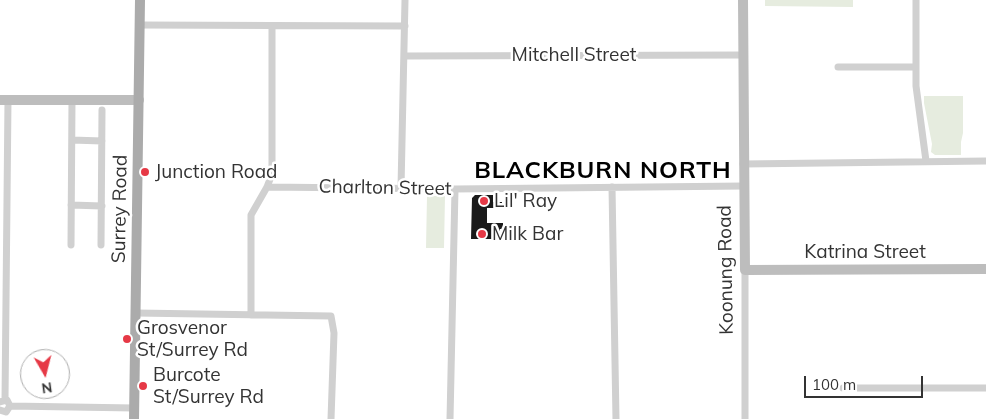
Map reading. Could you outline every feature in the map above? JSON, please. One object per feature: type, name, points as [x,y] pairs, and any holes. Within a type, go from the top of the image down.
[{"type":"main road","name":"Surrey Road","points":[[134,414],[140,0]]},
{"type":"street","points":[[401,188],[405,0]]},
{"type":"street","name":"Koonung Road","points":[[743,0],[745,419]]},
{"type":"street","points":[[916,0],[916,86],[926,161]]},
{"type":"street","points":[[140,25],[405,26]]},
{"type":"street","points":[[251,315],[251,214],[267,187],[272,174],[272,26]]},
{"type":"street","name":"Mitchell Street","points":[[405,56],[743,54]]},
{"type":"street","points":[[838,67],[915,67]]},
{"type":"street","points":[[3,414],[9,410],[5,402],[4,100],[139,100]]},
{"type":"street","points":[[71,245],[72,100]]},
{"type":"street","points":[[101,245],[102,110]]},
{"type":"street","points":[[72,140],[102,141]]},
{"type":"street","points":[[743,164],[986,161]]},
{"type":"street","name":"Charlton Street","points":[[267,187],[455,189],[743,186]]},
{"type":"street","points":[[612,187],[616,419]]},
{"type":"street","points":[[450,419],[455,189]]},
{"type":"street","points":[[71,205],[102,206]]},
{"type":"street","name":"Katrina Street","points":[[745,270],[986,269]]},
{"type":"street","points":[[136,313],[331,316],[334,326],[331,419]]},
{"type":"street","points":[[844,388],[986,388]]},
{"type":"street","points":[[5,402],[134,414]]},
{"type":"shaded area","points":[[765,0],[853,0],[853,7],[765,6]]},
{"type":"shaded area","points":[[924,96],[963,96],[961,155],[935,155],[931,152],[932,144]]},
{"type":"shaded area","points":[[427,196],[445,196],[444,248],[426,248]]},
{"type":"building","points":[[475,195],[493,195],[493,202],[502,202],[502,208],[487,208],[487,223],[503,223],[503,229],[500,229],[500,239],[471,239],[472,198]]},
{"type":"place","name":"Junction Road","points":[[145,172]]},
{"type":"place","name":"Lil' Ray","points":[[484,201]]},
{"type":"place","name":"Milk Bar","points":[[482,234]]},
{"type":"place","name":"Grosvenor St/Surrey Rd","points":[[127,339]]},
{"type":"place","name":"Burcote St/Surrey Rd","points":[[143,386]]},
{"type":"district","name":"BLACKBURN NORTH","points":[[603,171]]}]
